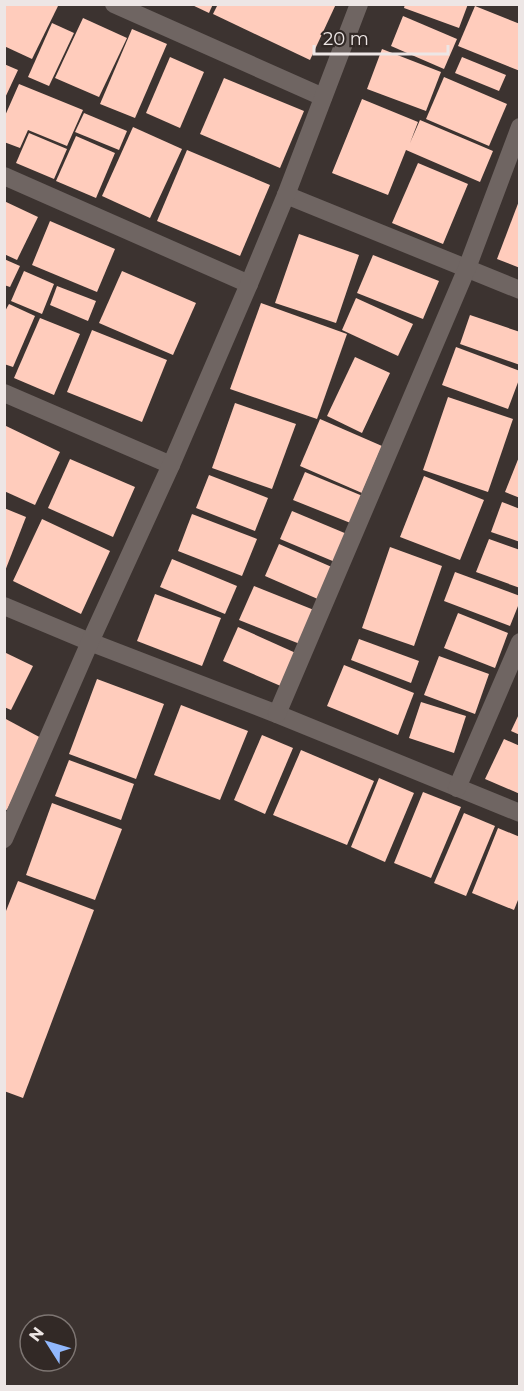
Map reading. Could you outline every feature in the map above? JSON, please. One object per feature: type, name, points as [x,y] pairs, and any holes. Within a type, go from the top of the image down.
[{"type":"street","points":[[114,4],[323,97]]},
{"type":"street","points":[[5,835],[171,465],[249,284],[286,195],[359,4]]},
{"type":"street","points":[[277,714],[467,268],[519,127]]},
{"type":"street","points":[[4,176],[249,284]]},
{"type":"street","points":[[286,195],[519,290]]},
{"type":"street","points":[[4,393],[171,465]]},
{"type":"street","points":[[4,606],[519,813]]},
{"type":"street","points":[[456,788],[519,642]]},
{"type":"building","points":[[7,4],[59,4],[32,59],[4,46],[4,10]]},
{"type":"building","points":[[190,4],[213,4],[209,13]]},
{"type":"building","points":[[218,4],[336,4],[310,60],[213,14]]},
{"type":"building","points":[[405,4],[468,4],[459,28],[404,8]]},
{"type":"building","points":[[475,6],[520,24],[520,71],[458,46]]},
{"type":"building","points":[[403,16],[457,39],[444,69],[391,46]]},
{"type":"building","points":[[83,18],[127,38],[99,97],[55,78]]},
{"type":"building","points":[[52,23],[74,33],[49,86],[28,77]]},
{"type":"building","points":[[132,29],[167,44],[135,118],[100,104]]},
{"type":"building","points":[[382,49],[441,72],[426,111],[367,89]]},
{"type":"building","points":[[170,57],[204,72],[180,128],[146,113]]},
{"type":"building","points":[[462,57],[506,75],[499,91],[455,73]]},
{"type":"building","points":[[4,64],[18,70],[4,100]]},
{"type":"building","points":[[444,77],[507,104],[489,146],[426,119]]},
{"type":"building","points":[[224,78],[304,111],[280,168],[200,134]]},
{"type":"building","points":[[19,84],[83,110],[67,146],[28,130],[20,148],[4,142],[4,118]]},
{"type":"building","points":[[362,99],[418,122],[410,143],[420,120],[493,151],[480,182],[406,150],[388,195],[332,173]]},
{"type":"building","points":[[84,113],[127,131],[119,150],[75,132]]},
{"type":"building","points":[[133,127],[182,149],[150,218],[102,196]]},
{"type":"building","points":[[29,133],[67,149],[54,179],[16,163]]},
{"type":"building","points":[[76,136],[115,153],[96,198],[56,181]]},
{"type":"building","points":[[187,150],[270,185],[240,256],[157,221]]},
{"type":"building","points":[[418,163],[468,184],[443,244],[392,223]]},
{"type":"building","points":[[4,201],[38,217],[17,260],[4,254]]},
{"type":"building","points":[[520,201],[520,268],[497,259]]},
{"type":"building","points":[[50,221],[115,249],[97,292],[32,265]]},
{"type":"building","points":[[299,234],[359,255],[336,323],[275,303]]},
{"type":"building","points":[[373,255],[439,281],[423,319],[357,293]]},
{"type":"building","points":[[4,259],[20,266],[10,287],[4,285]]},
{"type":"building","points":[[24,271],[54,284],[42,314],[11,301]]},
{"type":"building","points":[[122,271],[196,303],[173,355],[99,323]]},
{"type":"building","points":[[57,286],[96,301],[88,321],[50,305]]},
{"type":"building","points":[[356,298],[413,324],[398,356],[342,330]]},
{"type":"building","points":[[261,303],[347,334],[317,419],[230,389]]},
{"type":"building","points":[[9,304],[35,316],[13,367],[4,364],[4,313]]},
{"type":"building","points":[[470,315],[520,332],[520,365],[460,344]]},
{"type":"building","points":[[40,318],[80,334],[54,395],[14,378]]},
{"type":"building","points":[[92,330],[167,360],[142,422],[67,392]]},
{"type":"building","points":[[456,347],[520,371],[520,377],[508,409],[442,385]]},
{"type":"building","points":[[355,357],[390,373],[362,433],[327,416]]},
{"type":"building","points":[[448,397],[513,419],[488,492],[423,470]]},
{"type":"building","points":[[235,403],[296,424],[272,489],[212,468]]},
{"type":"building","points":[[320,419],[382,446],[362,493],[300,466]]},
{"type":"building","points":[[4,425],[60,452],[35,505],[4,491]]},
{"type":"building","points":[[520,457],[520,498],[505,492]]},
{"type":"building","points":[[70,459],[135,487],[113,537],[48,508]]},
{"type":"building","points":[[305,472],[365,497],[353,524],[293,500]]},
{"type":"building","points":[[209,475],[268,498],[255,531],[196,508]]},
{"type":"building","points":[[424,476],[484,500],[460,560],[400,537]]},
{"type":"building","points":[[502,502],[520,509],[520,542],[491,532]]},
{"type":"building","points":[[4,508],[26,517],[5,571],[4,571]]},
{"type":"building","points":[[292,511],[347,534],[335,562],[280,539]]},
{"type":"building","points":[[192,514],[257,539],[242,576],[178,551]]},
{"type":"building","points":[[42,519],[110,551],[81,614],[13,581]]},
{"type":"building","points":[[489,539],[520,550],[520,588],[476,572]]},
{"type":"building","points":[[279,544],[334,568],[320,600],[265,576]]},
{"type":"building","points":[[390,547],[442,566],[414,646],[362,628]]},
{"type":"building","points":[[172,559],[237,586],[225,614],[160,587]]},
{"type":"building","points":[[455,572],[520,596],[510,626],[444,601]]},
{"type":"building","points":[[254,586],[314,610],[300,644],[239,620]]},
{"type":"building","points":[[155,594],[221,618],[202,666],[137,641]]},
{"type":"building","points":[[458,613],[508,633],[495,668],[444,648]]},
{"type":"building","points":[[238,627],[298,654],[283,687],[223,661]]},
{"type":"building","points":[[359,639],[419,661],[411,683],[351,660]]},
{"type":"building","points":[[4,652],[33,666],[11,710],[4,707]]},
{"type":"building","points":[[439,656],[489,674],[475,714],[424,695]]},
{"type":"building","points":[[344,665],[414,693],[398,735],[327,706]]},
{"type":"building","points":[[97,679],[164,704],[136,779],[69,754]]},
{"type":"building","points":[[421,702],[466,716],[454,753],[409,738]]},
{"type":"building","points":[[181,705],[248,731],[220,800],[154,775]]},
{"type":"building","points":[[520,712],[520,735],[511,731]]},
{"type":"building","points":[[4,718],[43,739],[7,810],[4,809]]},
{"type":"building","points":[[262,735],[293,748],[265,814],[234,800]]},
{"type":"building","points":[[504,739],[520,746],[520,794],[485,779]]},
{"type":"building","points":[[301,750],[374,781],[347,845],[273,815]]},
{"type":"building","points":[[69,760],[134,784],[121,820],[55,796]]},
{"type":"building","points":[[379,778],[414,793],[385,862],[351,847]]},
{"type":"building","points":[[423,792],[461,807],[431,878],[394,863]]},
{"type":"building","points":[[52,803],[122,829],[95,900],[26,875]]},
{"type":"building","points":[[464,813],[495,826],[466,896],[434,883]]},
{"type":"building","points":[[498,828],[520,837],[520,895],[514,910],[472,893]]},
{"type":"building","points":[[18,881],[94,910],[23,1098],[4,1091],[4,916]]}]
